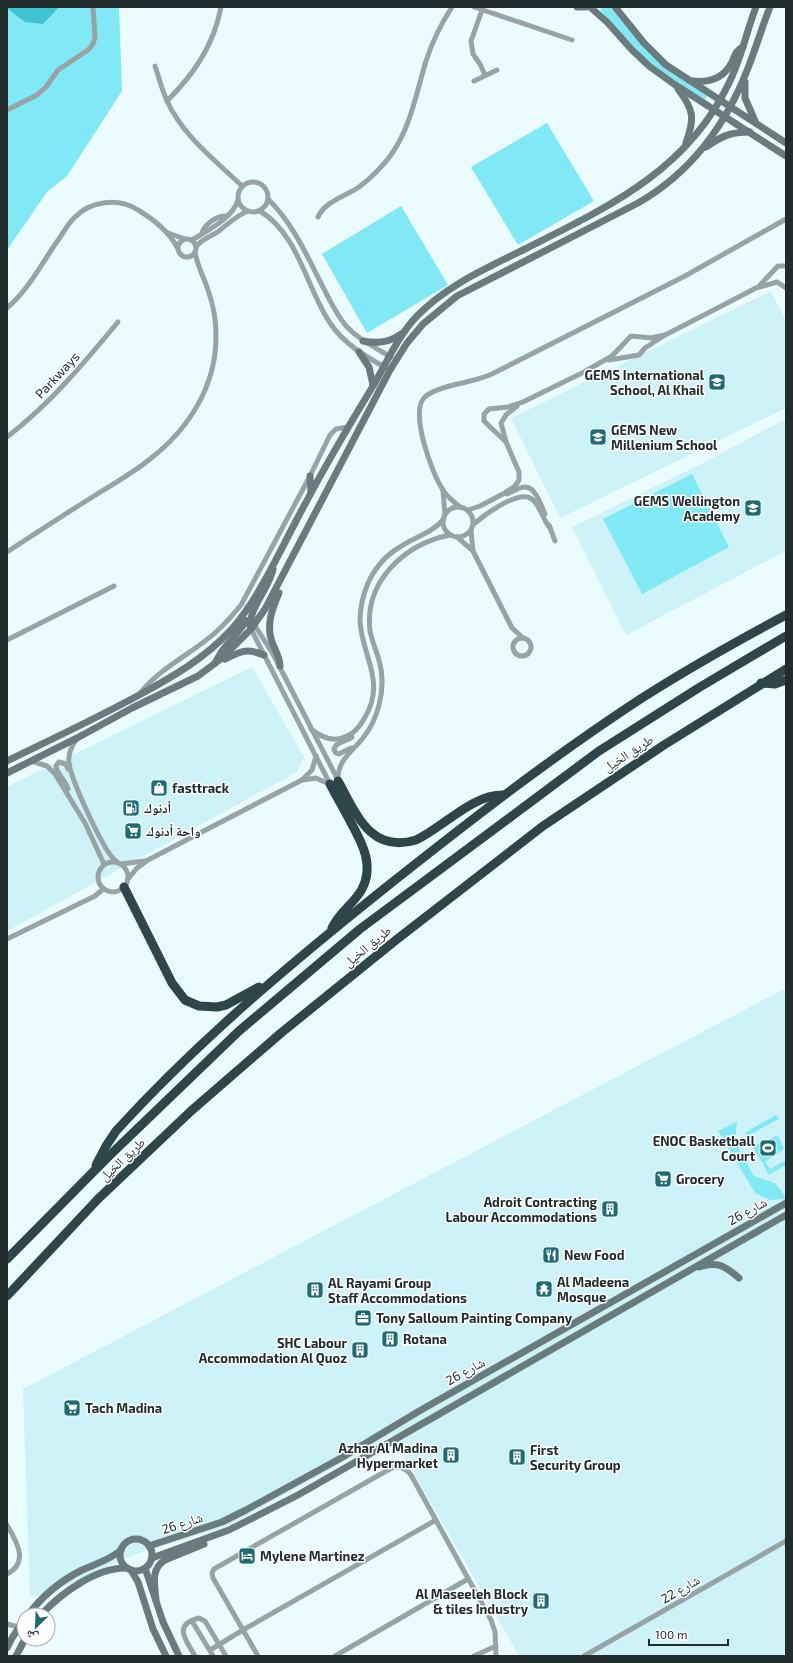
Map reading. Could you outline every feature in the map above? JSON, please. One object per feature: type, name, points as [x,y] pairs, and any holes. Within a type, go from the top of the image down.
[{"type":"highway","points":[[95,1170],[106,1146],[123,1124],[203,1042],[274,978],[331,932],[504,795],[641,699],[696,665],[786,615]]},
{"type":"highway","name":"طريق الخيل","points":[[7,1259],[95,1170],[239,1031],[360,929],[599,751],[694,691],[786,636]]},
{"type":"highway","name":"طريق الخيل","points":[[7,1296],[98,1199],[192,1111],[287,1028],[396,940],[543,826],[658,749],[761,683],[786,669]]},
{"type":"highway","points":[[761,683],[774,684],[786,680]]},
{"type":"highway","points":[[334,782],[364,827],[378,838],[395,842],[416,840],[478,801],[491,796],[504,795]]},
{"type":"highway","points":[[331,932],[340,914],[362,889],[366,879],[368,867],[367,855],[364,846],[334,782]]},
{"type":"highway","points":[[126,883],[170,980],[176,991],[185,1000],[204,1007],[221,1006],[274,978]]},
{"type":"street","points":[[7,110],[37,95],[46,87],[58,70],[88,50],[93,44],[95,37],[93,7]]},
{"type":"street","points":[[167,101],[187,80],[204,54],[213,35],[221,7]]},
{"type":"street","points":[[318,217],[324,208],[348,194],[367,180],[384,163],[397,144],[411,116],[430,48],[442,23],[452,7]]},
{"type":"street","points":[[474,7],[572,40]]},
{"type":"street","points":[[577,7],[586,7]]},
{"type":"street","points":[[590,7],[608,22],[640,58],[674,84],[786,156]]},
{"type":"street","points":[[615,7],[651,51],[666,64],[687,80],[786,143]]},
{"type":"street","points":[[363,341],[378,343],[393,340],[404,332],[427,307],[451,288],[478,272],[622,198],[658,173],[685,146],[715,109],[734,73],[756,7]]},
{"type":"street","points":[[393,358],[423,324],[457,296],[646,198],[674,178],[702,149],[725,116],[745,76],[770,7]]},
{"type":"street","points":[[482,10],[471,41],[473,54],[481,65],[485,76]]},
{"type":"street","points":[[687,80],[704,82],[717,78],[728,68],[736,52],[743,47]]},
{"type":"street","points":[[155,66],[167,101],[183,127],[192,138],[242,186]]},
{"type":"street","points":[[474,81],[497,70]]},
{"type":"street","points":[[745,76],[745,98],[756,123]]},
{"type":"street","points":[[674,84],[686,100],[692,114],[692,127],[685,146]]},
{"type":"street","points":[[702,149],[725,135],[735,132],[750,132]]},
{"type":"street","points":[[166,232],[192,240],[202,234],[207,225],[220,216],[227,216],[235,208],[239,191],[242,186],[252,182],[259,182],[267,190],[269,200],[285,218],[300,240],[339,316],[347,327],[363,341],[393,358]]},
{"type":"street","points":[[238,199],[240,205],[248,211],[254,212],[260,211],[266,206],[269,200]]},
{"type":"street","points":[[7,308],[25,289],[73,218],[87,208],[107,203],[128,205],[143,213],[166,232],[177,247],[180,254],[199,266]]},
{"type":"street","points":[[187,258],[192,256],[204,239],[217,232],[234,218],[248,211]]},
{"type":"street","points":[[260,211],[275,221],[286,236],[330,323],[346,342],[359,352],[387,368]]},
{"type":"street","points":[[474,524],[472,516],[468,510],[460,507],[443,490],[430,465],[424,446],[419,407],[422,399],[427,395],[492,374],[696,270],[786,219]]},
{"type":"street","points":[[177,247],[181,241],[186,239]]},
{"type":"street","points":[[7,552],[143,465],[166,445],[190,418],[207,385],[216,349],[213,306],[199,266],[196,250],[192,240]]},
{"type":"street","points":[[606,360],[639,355],[645,348],[665,335],[756,288],[766,280],[778,266],[786,266]]},
{"type":"street","points":[[756,288],[777,282],[786,288]]},
{"type":"street","name":"Parkways","points":[[7,437],[61,389],[118,322]]},
{"type":"street","points":[[215,665],[248,622],[270,600],[393,358],[404,332]]},
{"type":"street","points":[[506,442],[486,424],[484,414],[489,409],[508,407],[523,402],[606,360],[621,348],[631,336],[651,338],[665,335]]},
{"type":"street","points":[[359,352],[369,367],[373,385]]},
{"type":"street","points":[[7,761],[116,708],[172,677],[193,664],[221,640],[248,622],[271,578],[274,562],[311,492],[347,427],[373,385],[387,368]]},
{"type":"street","points":[[468,510],[480,506],[503,494],[517,484],[520,477],[519,472],[506,442],[501,423],[508,413],[523,402]]},
{"type":"street","points":[[139,695],[150,682],[207,640],[235,613],[241,605],[332,432],[339,428],[347,427]]},
{"type":"street","points":[[310,476],[311,492]]},
{"type":"street","points":[[503,494],[508,494],[524,487],[533,491],[556,541]]},
{"type":"street","points":[[443,490],[445,530],[450,535],[457,537],[465,536],[471,531],[474,524],[491,510],[518,497],[524,496],[530,497],[535,501],[545,522],[550,528]]},
{"type":"street","points":[[359,743],[339,754],[334,750],[334,747],[337,744],[346,741],[353,736],[370,706],[373,686],[371,664],[364,643],[361,627],[361,611],[366,590],[374,572],[388,556],[400,546],[430,531],[453,508],[460,507]]},
{"type":"street","points":[[471,531],[473,551],[512,628],[523,638],[528,640],[530,644],[531,649],[527,655],[516,655],[513,651],[512,628]]},
{"type":"street","points":[[334,782],[343,760],[359,743],[375,718],[382,690],[380,664],[372,638],[370,622],[371,607],[378,586],[390,568],[408,552],[422,544],[450,535]]},
{"type":"street","points":[[457,537],[473,551]]},
{"type":"street","points":[[280,581],[280,590],[272,610],[269,624],[272,641],[279,657],[280,666]]},
{"type":"street","points":[[7,640],[114,586]]},
{"type":"street","points":[[215,665],[222,651],[245,623],[244,619],[248,622],[280,666],[311,729],[334,782]]},
{"type":"street","points":[[248,622],[316,756],[334,782]]},
{"type":"street","points":[[513,644],[517,639],[523,638]]},
{"type":"street","points":[[7,773],[77,738],[132,708],[198,676],[242,651],[253,651],[264,655]]},
{"type":"street","points":[[311,729],[323,737],[336,740],[349,736],[359,726]]},
{"type":"street","points":[[77,738],[71,748],[69,760],[78,792]]},
{"type":"street","points":[[148,860],[104,864],[99,870],[97,878],[103,889],[112,892],[119,891],[137,868],[148,860],[302,780],[312,770],[316,756]]},
{"type":"street","points":[[31,761],[50,768],[70,795],[104,864]]},
{"type":"street","points":[[70,795],[67,784],[56,769],[56,764],[59,762],[66,764],[71,781],[78,792],[109,855],[127,870],[126,883]]},
{"type":"street","points":[[302,780],[316,778],[334,782]]},
{"type":"street","points":[[7,939],[94,896],[103,889]]},
{"type":"street","name":"شارع 26","points":[[149,1546],[222,1522],[293,1484],[341,1458],[421,1410],[729,1234],[786,1203]]},
{"type":"street","name":"شارع 26","points":[[152,1558],[218,1534],[250,1520],[298,1495],[786,1214]]},
{"type":"street","points":[[724,1249],[729,1234]]},
{"type":"street","points":[[685,1272],[705,1265],[717,1264],[728,1269],[740,1278]]},
{"type":"street","points":[[258,1656],[214,1578],[212,1573],[216,1566],[394,1467],[400,1467],[409,1472],[491,1620],[495,1632],[496,1656]]},
{"type":"street","points":[[293,1484],[293,1492],[298,1495]]},
{"type":"street","points":[[210,1650],[436,1520]]},
{"type":"street","points":[[7,1525],[17,1543],[19,1554],[16,1567],[7,1574]]},
{"type":"street","points":[[156,1600],[154,1577],[159,1565],[165,1560],[205,1543],[218,1534]]},
{"type":"street","points":[[34,1607],[38,1601],[60,1583],[109,1558],[121,1550],[126,1542],[136,1539],[141,1540],[149,1546],[152,1552],[152,1558],[145,1568],[140,1570],[114,1569],[86,1580],[65,1594],[50,1607]]},
{"type":"street","name":"شارع 22","points":[[584,1656],[786,1541]]},
{"type":"street","points":[[121,1550],[120,1558],[138,1582],[154,1632],[166,1656]]},
{"type":"street","points":[[145,1568],[168,1633],[179,1656]]},
{"type":"street","points":[[337,1656],[468,1579]]},
{"type":"street","points":[[195,1656],[182,1631],[184,1626],[199,1618],[203,1619],[226,1656]]},
{"type":"street","points":[[192,1621],[213,1656]]},
{"type":"street","points":[[7,1648],[16,1632]]},
{"type":"street","points":[[474,1656],[496,1646]]},
{"type":"street","points":[[16,1656],[21,1647]]},
{"type":"shaded area","points":[[7,7],[119,7],[122,91],[67,176],[47,192],[7,250]]},
{"type":"shaded area","points":[[7,7],[59,7],[43,24],[25,22],[8,9],[7,15]]},
{"type":"shaded area","points":[[602,7],[610,7],[645,49],[671,72],[707,96],[705,100],[667,75],[641,55],[600,10]]},
{"type":"shaded area","points":[[547,123],[594,201],[518,245],[471,167]]},
{"type":"shaded area","points":[[401,206],[448,285],[367,333],[322,254]]},
{"type":"shaded area","points":[[771,291],[786,321],[786,408],[560,518],[511,418]]},
{"type":"shaded area","points":[[786,419],[786,551],[626,635],[572,527],[697,466]]},
{"type":"shaded area","points":[[692,474],[729,547],[642,594],[603,519]]},
{"type":"shaded area","points":[[252,667],[304,757],[297,772],[7,931],[7,787]]},
{"type":"shaded area","points":[[786,988],[786,1656],[519,1656],[392,1435],[230,1525],[130,1556],[44,1596],[30,1597],[23,1389]]},
{"type":"shaded area","points":[[776,1115],[779,1119],[749,1135],[754,1143],[751,1145],[745,1136],[746,1132]]},
{"type":"shaded area","points":[[737,1122],[735,1142],[754,1176],[775,1183],[786,1199],[770,1200],[755,1193],[718,1131]]},
{"type":"shaded area","name":"ENOC Basketball Court","points":[[778,1135],[784,1149],[765,1162],[770,1169],[786,1160],[786,1165],[768,1175],[763,1163],[752,1147]]},
{"type":"place","name":"GEMS International School, Al Khail","points":[[717,382]]},
{"type":"place","name":"GEMS New Millenium School","points":[[598,437]]},
{"type":"place","name":"GEMS Wellington Academy","points":[[753,508]]},
{"type":"place","name":"fasttrack","points":[[159,788]]},
{"type":"place","name":"أدنوك","points":[[131,808]]},
{"type":"place","name":"واحة أدنوك","points":[[133,831]]},
{"type":"place","name":"ENOC Basketball Court","points":[[768,1148]]},
{"type":"place","name":"Grocery","points":[[663,1179]]},
{"type":"place","name":"Adroit Contracting Labour Accommodations","points":[[610,1209]]},
{"type":"place","name":"New Food","points":[[551,1255]]},
{"type":"place","name":"Al Madeena Mosque","points":[[544,1289]]},
{"type":"place","name":"AL Rayami Group Staff Accommodations","points":[[315,1290]]},
{"type":"place","name":"Tony Salloum Painting Company","points":[[363,1318]]},
{"type":"place","name":"Rotana","points":[[390,1339]]},
{"type":"place","name":"SHC Labour Accommodation Al Quoz","points":[[360,1350]]},
{"type":"place","name":"Tach Madina","points":[[72,1408]]},
{"type":"place","name":"Azhar Al Madina Hypermarket","points":[[451,1455]]},
{"type":"place","name":"First Security Group","points":[[517,1457]]},
{"type":"place","name":"Mylene Martinez","points":[[247,1556]]},
{"type":"place","name":"Al Maseeleh Block & tiles Industry","points":[[541,1601]]}]
